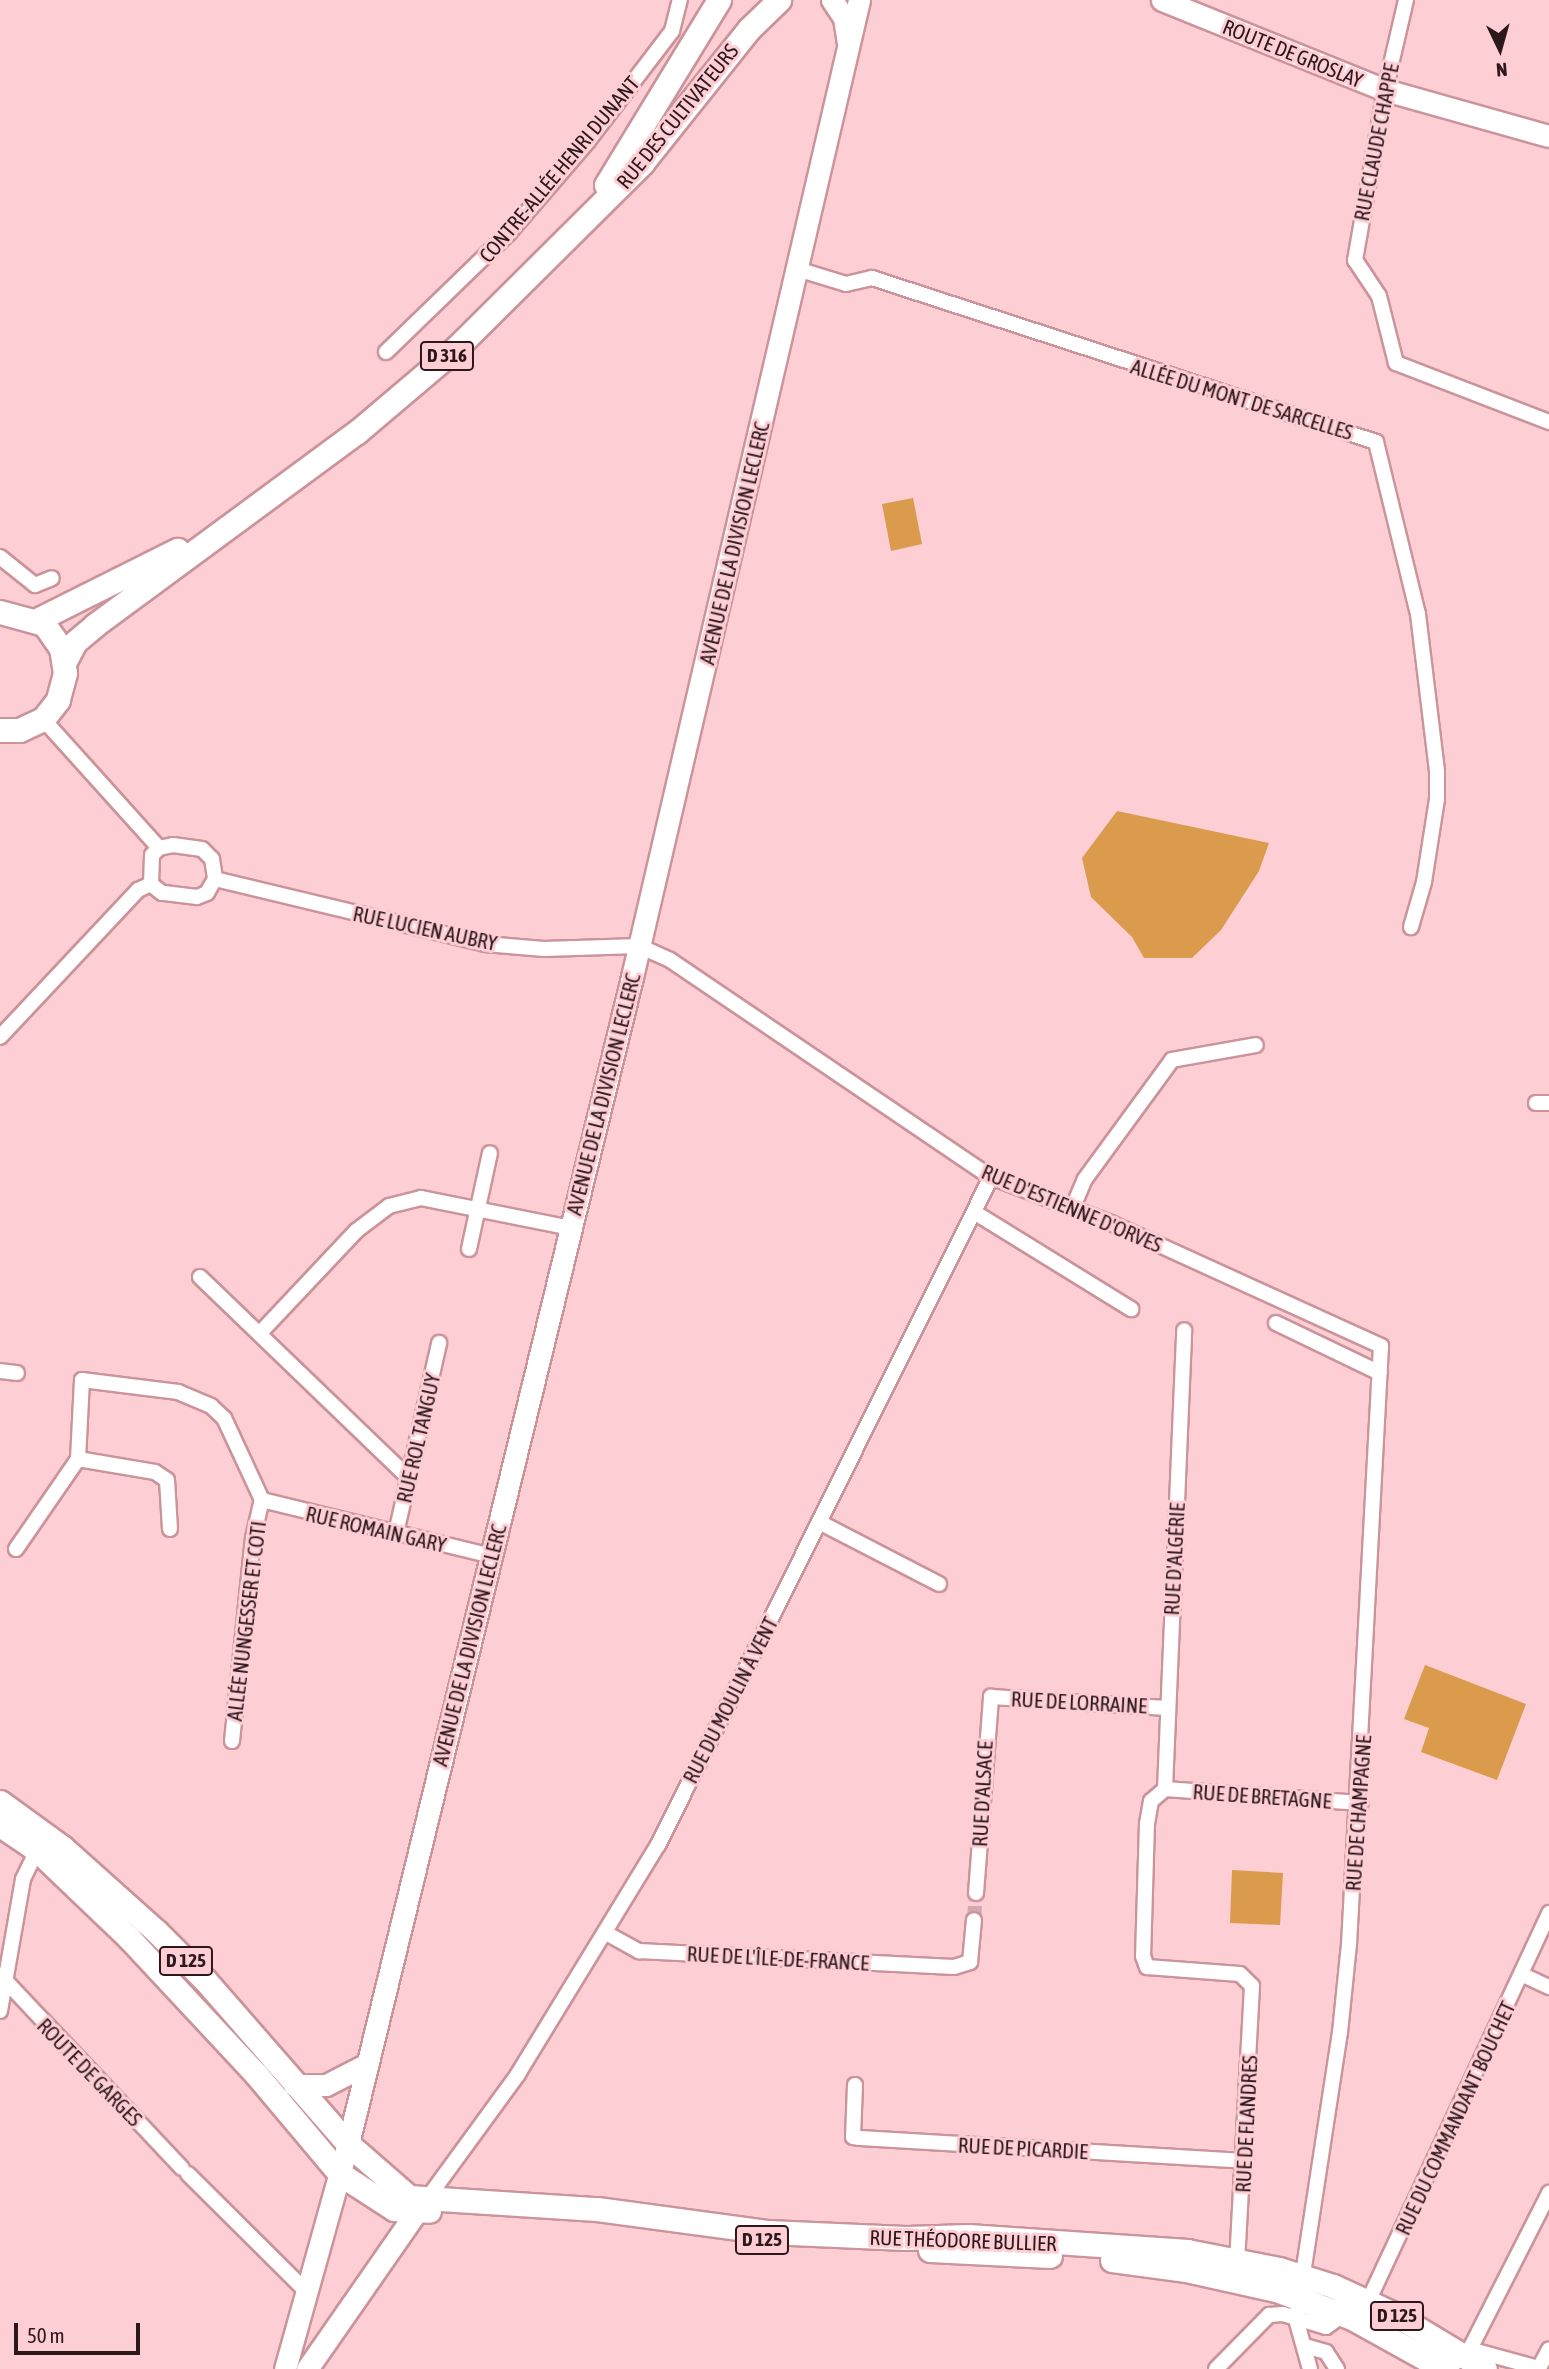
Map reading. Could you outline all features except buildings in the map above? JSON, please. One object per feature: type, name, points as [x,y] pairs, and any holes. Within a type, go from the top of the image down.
[{"type":"main road","name":"RUE DES CULTIVATEURS","points":[[582,223],[719,0]]},
{"type":"main road","name":"RUE DES CULTIVATEURS","points":[[582,223],[642,163],[749,29],[779,0]]},
{"type":"main road","name":"AVENUE DE LA DIVISION LECLERC","points":[[832,0],[844,18],[848,42]]},
{"type":"main road","name":"ROUTE DE GROSLAY","points":[[1161,0],[1385,90],[1549,136]]},
{"type":"main road","name":"AVENUE DE LA DIVISION LECLERC","points":[[285,2369],[368,2064],[639,946],[848,42],[860,6]]},
{"type":"main road","name":"D 316","points":[[65,661],[82,635],[405,393],[582,223]]},
{"type":"main road","name":"D 316","points":[[37,620],[239,518]]},
{"type":"main road","points":[[0,612],[37,620],[58,641],[65,661],[63,689],[43,719],[19,730],[0,730]]},
{"type":"main road","name":"D 125","points":[[0,1802],[62,1847],[156,1931],[231,2009],[294,2085],[348,2144],[384,2180],[420,2203]]},
{"type":"main road","name":"D 125","points":[[0,1825],[37,1850],[129,1938],[256,2074],[340,2174],[394,2209],[420,2203]]},
{"type":"main road","points":[[294,2085],[326,2085],[368,2064]]},
{"type":"main road","points":[[307,2369],[420,2203]]},
{"type":"main road","name":"RUE THÉODORE BULLIER","points":[[420,2203],[641,2226],[718,2238],[1236,2269],[1300,2298],[1354,2308],[1485,2369]]},
{"type":"main road","name":"RUE THÉODORE BULLIER","points":[[1354,2308],[1444,2369]]},
{"type":"street","name":"CONTRE-ALLÉE HENRI DUNANT","points":[[386,352],[509,233],[588,141],[672,31],[680,0]]},
{"type":"street","name":"RUE CLAUDE CHAPPE","points":[[1406,0],[1385,90],[1356,260],[1379,296],[1396,363],[1549,422]]},
{"type":"street","name":"ALLÉE DU MONT DE SARCELLES","points":[[797,268],[846,284],[872,278],[1376,442],[1418,614],[1437,772],[1437,799],[1424,882],[1410,927]]},
{"type":"street","points":[[0,557],[35,584],[52,578]]},
{"type":"street","points":[[43,719],[159,848]]},
{"type":"street","points":[[159,848],[202,849],[212,859],[215,879],[207,893],[197,897],[162,893],[151,884],[152,855],[159,848]]},
{"type":"street","name":"RUE LUCIEN AUBRY","points":[[215,879],[485,944],[544,948],[639,946]]},
{"type":"street","points":[[0,1037],[138,890],[151,884]]},
{"type":"street","name":"RUE D'ESTIENNE D'ORVES","points":[[639,946],[670,960],[991,1177],[1073,1208],[1381,1346]]},
{"type":"street","points":[[1073,1208],[1085,1179],[1172,1060],[1256,1045]]},
{"type":"street","points":[[469,1249],[490,1153]]},
{"type":"street","name":"RUE DU MOULIN À VENT","points":[[420,2203],[518,2074],[658,1844],[991,1177]]},
{"type":"street","points":[[260,1333],[356,1231],[389,1206],[421,1198],[478,1206],[571,1228]]},
{"type":"street","points":[[974,1212],[1131,1309]]},
{"type":"street","points":[[200,1276],[408,1478]]},
{"type":"street","points":[[1276,1323],[1380,1373]]},
{"type":"street","name":"RUE D'ALGÉRIE","points":[[1165,1789],[1184,1330]]},
{"type":"street","name":"RUE ROL TANGUY","points":[[396,1533],[439,1343]]},
{"type":"street","name":"RUE DE CHAMPAGNE","points":[[1300,2298],[1340,2032],[1360,1803],[1381,1346]]},
{"type":"street","points":[[0,1371],[17,1373]]},
{"type":"street","points":[[16,1549],[78,1459],[82,1380],[178,1392],[211,1406],[224,1418],[262,1500]]},
{"type":"street","points":[[78,1459],[155,1472],[167,1480],[170,1529]]},
{"type":"street","name":"RUE ROMAIN GARY","points":[[262,1500],[491,1556]]},
{"type":"street","name":"ALLÉE NUNGESSER ET COTI","points":[[232,1741],[253,1538],[262,1500]]},
{"type":"street","points":[[819,1522],[939,1584]]},
{"type":"street","name":"RUE DE LORRAINE","points":[[991,1697],[1168,1708]]},
{"type":"street","name":"RUE D'ALSACE","points":[[976,1893],[986,1708],[991,1697]]},
{"type":"street","name":"RUE DE BRETAGNE","points":[[1165,1789],[1360,1803]]},
{"type":"street","name":"RUE DE FLANDRES","points":[[1165,1789],[1151,1801],[1147,1823],[1143,1956],[1147,1967],[1240,1974],[1252,1986],[1245,2161],[1236,2269]]},
{"type":"street","points":[[0,2011],[2,1977],[23,1879],[37,1850]]},
{"type":"street","name":"RUE DU COMMANDANT BOUCHET","points":[[1354,2308],[1523,1975],[1549,1913]]},
{"type":"street","name":"RUE DE L'ÎLE-DE-FRANCE","points":[[606,1933],[639,1951],[954,1967],[970,1962],[974,1920]]},
{"type":"street","points":[[1523,1975],[1549,1987]]},
{"type":"street","name":"ROUTE DE GARGES","points":[[2,1977],[185,2171],[307,2292]]},
{"type":"street","name":"RUE DE PICARDIE","points":[[855,2085],[853,2137],[1245,2161]]},
{"type":"street","points":[[1549,2193],[1461,2358],[1539,2368],[1549,2349]]},
{"type":"street","points":[[1300,2298],[1326,2327],[1354,2308]]},
{"type":"street","points":[[1300,2298],[1310,2369]]},
{"type":"street","points":[[1216,2369],[1262,2319],[1300,2298]]},
{"type":"street","points":[[1306,2346],[1326,2352],[1337,2369]]},
{"type":"shaded area","points":[[913,498],[922,544],[891,551],[882,504]]},
{"type":"shaded area","points":[[1117,811],[1269,843],[1259,871],[1221,930],[1192,958],[1144,958],[1132,937],[1091,897],[1082,858]]},
{"type":"shaded area","points":[[1425,1665],[1526,1704],[1497,1780],[1421,1752],[1429,1728],[1404,1719]]},
{"type":"shaded area","points":[[1232,1870],[1283,1873],[1280,1925],[1230,1923]]},
{"type":"tunnel","points":[[974,1920],[976,1893]]}]
